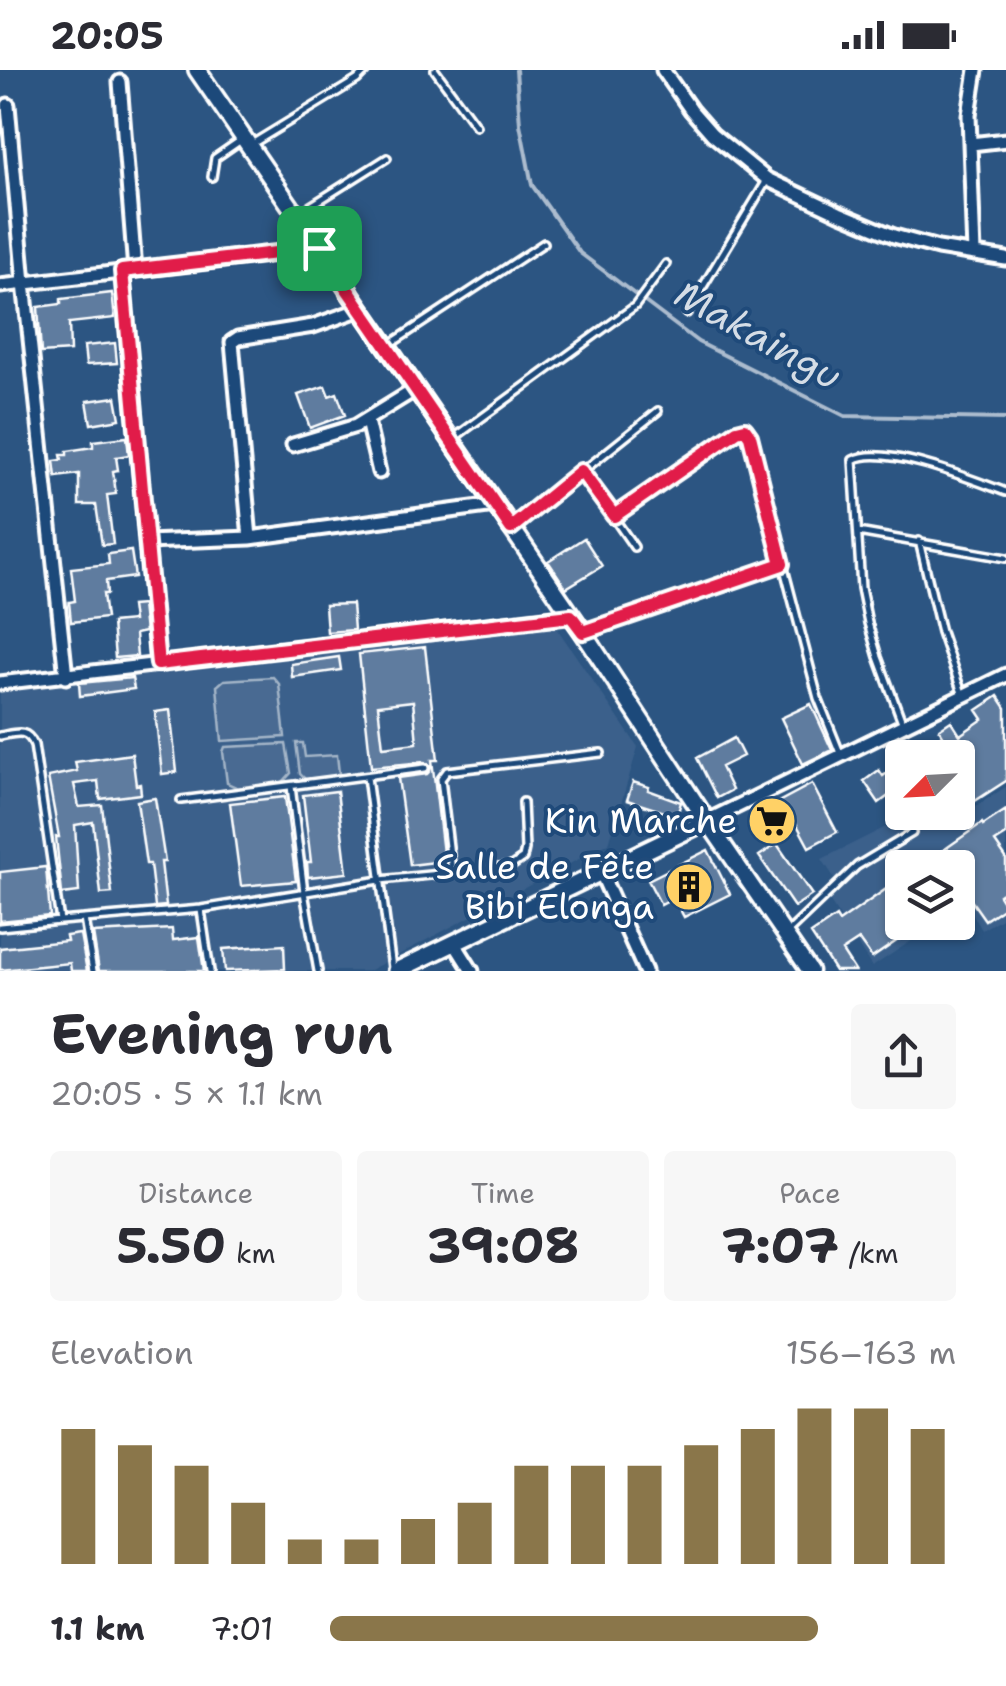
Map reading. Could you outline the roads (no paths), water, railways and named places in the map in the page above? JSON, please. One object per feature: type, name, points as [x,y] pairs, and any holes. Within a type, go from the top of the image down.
[{"type":"main road","points":[[197,70],[583,632],[707,821],[394,971]]},
{"type":"street","points":[[663,70],[712,134],[768,179],[894,236],[1006,259]]},
{"type":"street","points":[[974,254],[969,115],[976,70]]},
{"type":"street","points":[[120,82],[128,271],[158,664]]},
{"type":"street","points":[[8,105],[66,677]]},
{"type":"street","points":[[971,144],[1006,140]]},
{"type":"street","points":[[0,286],[319,248]]},
{"type":"street","points":[[250,538],[232,342],[313,326],[361,309]]},
{"type":"street","points":[[294,445],[367,421],[416,389]]},
{"type":"street","points":[[367,421],[379,472]]},
{"type":"street","points":[[146,542],[250,538],[494,505]]},
{"type":"street","points":[[0,683],[571,616]]},
{"type":"street","points":[[810,971],[707,821],[1006,676]]},
{"type":"street","points":[[601,873],[645,971]]},
{"type":"street","points":[[455,944],[472,971]]},
{"type":"lane","points":[[212,178],[215,158],[357,80],[367,70]]},
{"type":"lane","points":[[435,70],[476,126]]},
{"type":"lane","points":[[296,214],[387,158]]},
{"type":"lane","points":[[687,313],[768,179]]},
{"type":"lane","points":[[387,347],[544,243]]},
{"type":"lane","points":[[452,440],[635,306],[666,264]]},
{"type":"lane","points":[[511,528],[658,411]]},
{"type":"lane","points":[[614,516],[745,429],[818,698],[841,756]]},
{"type":"lane","points":[[904,724],[868,622],[861,588],[852,464],[856,457],[900,458],[1006,492]]},
{"type":"lane","points":[[581,471],[634,547]]},
{"type":"lane","points":[[858,532],[1006,558]]},
{"type":"lane","points":[[919,541],[941,632],[963,696]]},
{"type":"lane","points":[[583,632],[782,564]]},
{"type":"lane","points":[[0,736],[24,732],[34,745],[60,921]]},
{"type":"lane","points":[[452,872],[443,774],[601,753]]},
{"type":"lane","points":[[181,800],[425,768]]},
{"type":"lane","points":[[367,777],[394,971]]},
{"type":"lane","points":[[291,786],[318,971]]},
{"type":"lane","points":[[0,927],[201,908],[380,880],[510,867],[518,864],[525,849],[523,802]]},
{"type":"lane","points":[[785,935],[857,866],[912,833]]},
{"type":"lane","points":[[201,908],[210,971]]},
{"type":"lane","points":[[84,920],[93,971]]},
{"type":"waterway","name":"Makaingu","points":[[516,70],[520,124],[532,185],[580,253],[698,342],[845,416],[1006,419]]},
{"type":"place","name":"Kin Marche","points":[[772,821]]},
{"type":"place","name":"Salle de Fête Bibi Elonga","points":[[689,887]]}]
